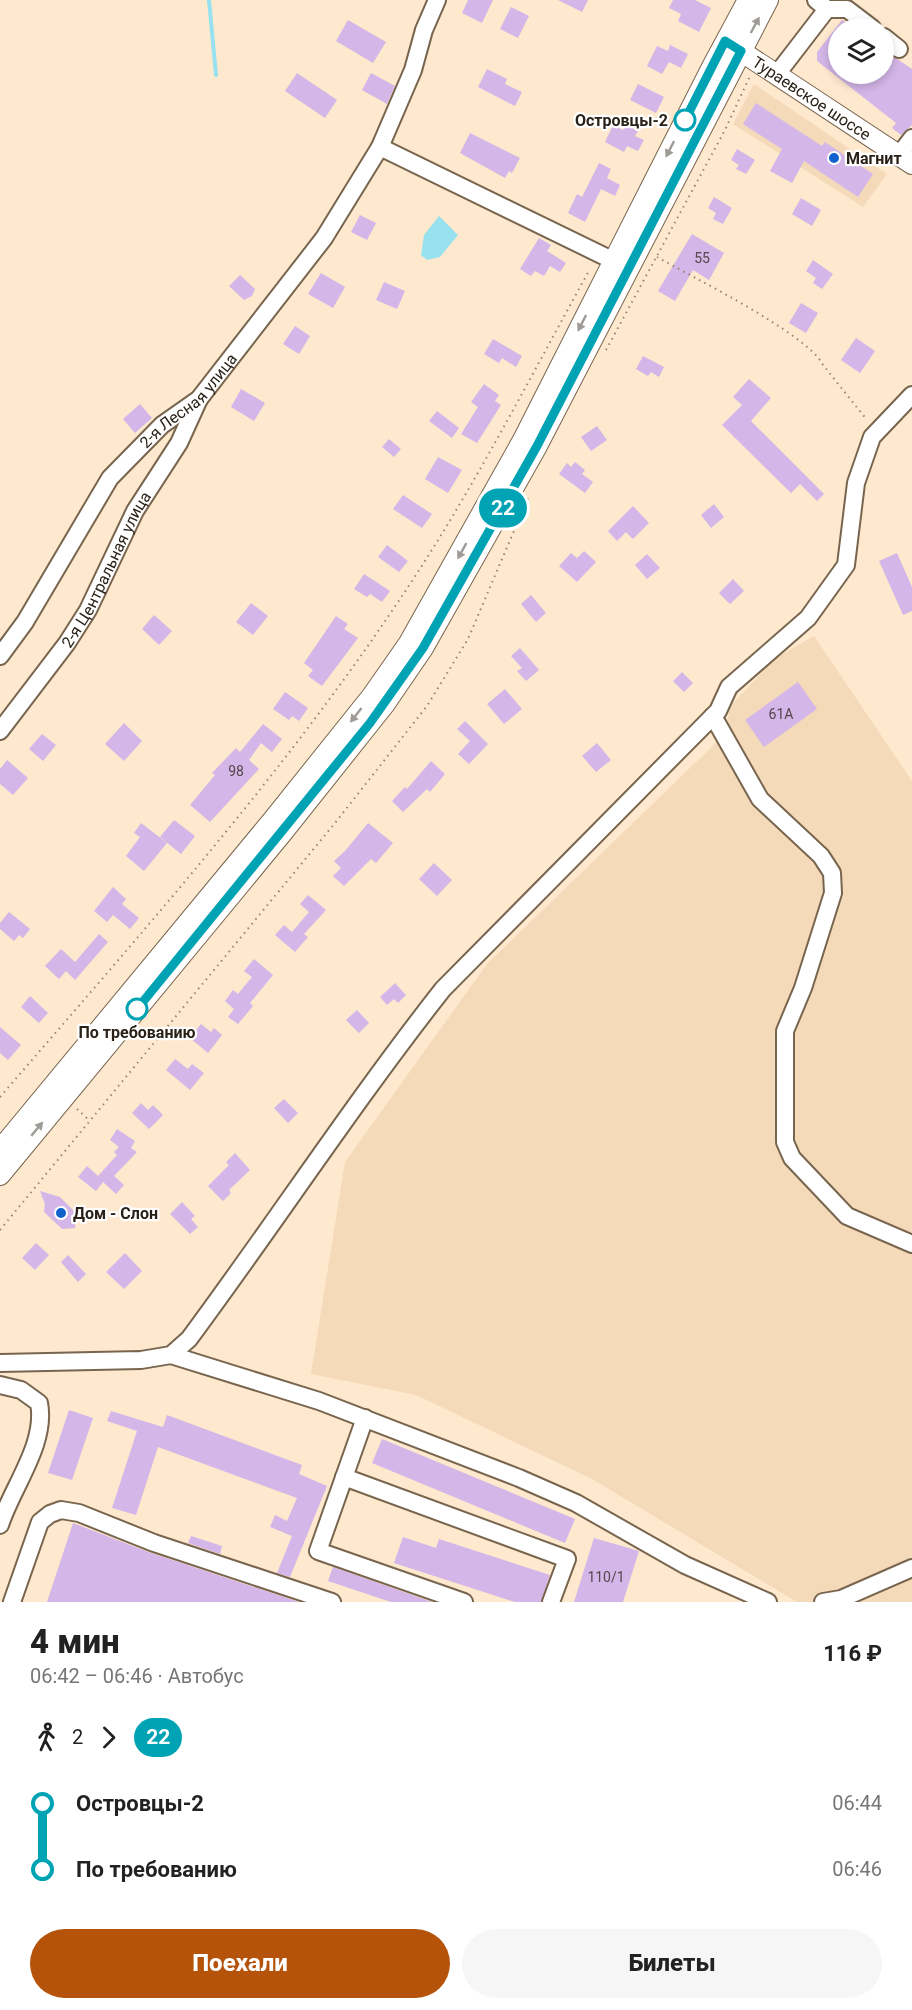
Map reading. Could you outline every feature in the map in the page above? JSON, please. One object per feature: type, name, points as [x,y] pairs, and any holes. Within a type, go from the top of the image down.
[{"type":"main road","points":[[0,1150],[279,812],[372,696],[409,643],[523,440],[614,261],[741,51],[748,0]]},
{"type":"main road","points":[[0,1174],[283,832],[384,705],[423,648],[537,446],[768,0]]},
{"type":"main road","name":"Тураевское шоссе","points":[[741,51],[906,159]]},
{"type":"street","name":"2-я Лесная улица","points":[[0,656],[25,622],[110,478],[162,425],[199,399],[324,238],[380,147],[410,79],[424,30],[437,0]]},
{"type":"street","points":[[777,74],[821,4],[847,9],[859,18]]},
{"type":"street","points":[[894,45],[899,49]]},
{"type":"street","points":[[906,159],[912,138]]},
{"type":"street","points":[[380,147],[614,261]]},
{"type":"street","points":[[171,1355],[196,1330],[403,1040],[443,989],[713,716],[729,687],[808,618],[846,565],[856,483],[872,437],[912,395]]},
{"type":"street","name":"2-я Центральная улица","points":[[0,731],[67,643],[88,610],[135,511],[179,443],[199,399]]},
{"type":"street","points":[[713,716],[760,799],[821,856],[832,873],[833,892],[803,988],[785,1031],[785,1142],[792,1158],[846,1216],[912,1244]]},
{"type":"street","points":[[0,1364],[141,1360],[171,1355],[365,1418],[519,1478],[576,1503],[685,1565],[768,1602]]},
{"type":"street","points":[[0,1385],[21,1390],[39,1403],[42,1417],[35,1442],[0,1525]]},
{"type":"street","points":[[365,1418],[318,1551],[464,1602]]},
{"type":"street","points":[[344,1477],[567,1559],[551,1602]]},
{"type":"street","points":[[12,1602],[40,1522],[50,1514],[61,1510],[79,1513],[154,1543],[332,1602]]},
{"type":"street","points":[[823,1602],[840,1599],[912,1568]]},
{"type":"path","points":[[608,347],[725,130],[741,51]]},
{"type":"path","points":[[657,257],[761,315],[818,355],[823,365],[877,431]]},
{"type":"path","points":[[0,1097],[285,761],[399,602],[478,472],[569,308]]},
{"type":"path","points":[[0,1230],[335,823],[427,706],[468,639],[530,491]]},
{"type":"path","points":[[71,1104],[90,1121]]},
{"type":"shaded area","points":[[754,84],[887,174],[863,207],[733,124]]},
{"type":"shaded area","points":[[814,636],[912,781],[912,1602],[797,1602],[592,1479],[416,1395],[311,1374],[345,1162],[487,964],[724,735],[730,707],[774,659]]},
{"type":"water","points":[[439,216],[458,235],[440,257],[427,260],[421,255],[424,235]]},
{"type":"building","points":[[468,0],[493,0],[482,23],[462,13]]},
{"type":"building","points":[[558,0],[588,0],[582,12]]},
{"type":"building","points":[[673,0],[695,0],[711,8],[699,32],[678,21],[681,14],[669,8]]},
{"type":"building","points":[[511,7],[529,16],[518,38],[500,29]]},
{"type":"building","points":[[348,20],[386,42],[373,63],[336,41]]},
{"type":"building","points":[[828,38],[828,70],[817,61],[817,52]]},
{"type":"building","points":[[670,45],[688,54],[681,68],[669,62],[662,74],[647,66],[657,46],[668,51]]},
{"type":"building","points":[[894,57],[912,69],[912,125],[901,135],[892,128],[896,123],[846,84],[894,84]]},
{"type":"building","points":[[487,69],[507,79],[505,84],[522,92],[515,106],[478,87]]},
{"type":"building","points":[[297,73],[337,100],[325,118],[285,91]]},
{"type":"building","points":[[371,73],[395,86],[387,104],[362,90]]},
{"type":"building","points":[[638,84],[664,97],[656,113],[630,100]]},
{"type":"building","points":[[756,103],[822,146],[825,142],[873,174],[858,197],[804,161],[792,183],[770,171],[782,149],[743,124]]},
{"type":"building","points":[[613,125],[623,130],[626,125],[638,131],[635,136],[644,140],[638,151],[627,146],[624,152],[605,142]]},
{"type":"building","points":[[470,133],[520,158],[512,173],[509,171],[505,178],[460,153]]},
{"type":"building","points":[[737,149],[755,160],[746,174],[736,169],[739,165],[731,160]]},
{"type":"building","points":[[599,163],[611,169],[607,178],[620,185],[615,196],[601,189],[585,222],[568,213],[577,194],[582,197]]},
{"type":"building","points":[[714,197],[732,208],[723,224],[713,219],[716,213],[708,208]]},
{"type":"building","points":[[801,198],[821,210],[812,226],[792,214]]},
{"type":"building","points":[[360,215],[376,223],[367,240],[351,232]]},
{"type":"building","points":[[692,234],[724,253],[709,280],[693,270],[675,301],[658,291]]},
{"type":"building","points":[[539,238],[551,245],[547,251],[566,263],[560,272],[550,266],[544,276],[535,271],[531,276],[520,269]]},
{"type":"building","points":[[813,260],[833,274],[822,289],[813,283],[816,278],[806,271]]},
{"type":"building","points":[[321,273],[345,287],[333,308],[308,294]]},
{"type":"building","points":[[240,275],[255,289],[252,296],[244,300],[229,286]]},
{"type":"building","points":[[384,282],[405,291],[397,309],[376,300]]},
{"type":"building","points":[[801,303],[818,313],[806,333],[789,323]]},
{"type":"building","points":[[295,326],[310,336],[299,354],[283,344]]},
{"type":"building","points":[[856,338],[875,351],[860,373],[841,360]]},
{"type":"building","points":[[493,339],[522,356],[516,367],[502,358],[499,363],[484,354]]},
{"type":"building","points":[[643,356],[664,367],[659,377],[651,372],[648,376],[636,369]]},
{"type":"building","points":[[749,379],[771,398],[751,421],[824,494],[817,501],[800,484],[791,493],[722,425],[742,405],[733,397]]},
{"type":"building","points":[[484,384],[499,395],[495,401],[501,405],[477,443],[461,434],[478,407],[471,402]]},
{"type":"building","points":[[241,389],[265,403],[254,421],[231,407]]},
{"type":"building","points":[[140,404],[152,418],[135,433],[123,419]]},
{"type":"building","points":[[437,411],[459,428],[452,438],[429,421]]},
{"type":"building","points":[[597,426],[607,440],[591,451],[581,437]]},
{"type":"building","points":[[389,439],[401,449],[394,457],[382,447]]},
{"type":"building","points":[[438,457],[462,470],[448,493],[425,479]]},
{"type":"building","points":[[575,462],[585,470],[582,474],[593,482],[585,493],[559,474],[567,463],[571,467]]},
{"type":"building","points":[[403,495],[432,514],[422,528],[393,509]]},
{"type":"building","points":[[714,504],[724,517],[711,528],[701,515]]},
{"type":"building","points":[[633,506],[649,523],[633,539],[626,532],[617,541],[608,531]]},
{"type":"building","points":[[387,545],[408,561],[399,572],[378,557]]},
{"type":"building","points":[[584,551],[596,562],[577,582],[559,566],[571,553],[577,558]]},
{"type":"building","points":[[897,553],[912,587],[912,611],[903,615],[879,561]]},
{"type":"building","points":[[647,554],[660,568],[647,579],[635,565]]},
{"type":"building","points":[[364,574],[390,591],[382,602],[370,594],[367,597],[354,589]]},
{"type":"building","points":[[733,579],[744,591],[730,604],[719,593]]},
{"type":"building","points":[[531,595],[546,613],[536,622],[521,604]]},
{"type":"building","points":[[251,603],[268,616],[253,635],[236,622]]},
{"type":"building","points":[[154,615],[172,631],[159,645],[142,629]]},
{"type":"building","points":[[336,616],[348,624],[344,629],[358,638],[322,686],[308,676],[313,670],[304,663]]},
{"type":"building","points":[[520,648],[539,670],[526,681],[517,671],[522,668],[511,656]]},
{"type":"building","points":[[682,672],[693,683],[684,692],[673,681]]},
{"type":"building","points":[[798,682],[817,709],[764,747],[745,720]]},
{"type":"building","points":[[505,689],[522,709],[504,724],[487,704]]},
{"type":"building","points":[[285,692],[308,708],[299,721],[292,716],[289,720],[273,709]]},
{"type":"building","points":[[465,721],[488,744],[469,764],[458,754],[470,741],[457,729]]},
{"type":"building","points":[[124,723],[142,741],[124,761],[105,744]]},
{"type":"building","points":[[263,724],[282,739],[272,752],[261,743],[249,760],[259,769],[210,822],[190,805],[215,775],[212,773],[236,748],[240,752]]},
{"type":"building","points":[[42,734],[56,745],[43,761],[29,749]]},
{"type":"building","points":[[597,743],[611,760],[596,772],[582,756]]},
{"type":"building","points":[[7,760],[28,778],[13,795],[0,784],[0,769]]},
{"type":"building","points":[[431,761],[445,774],[430,792],[427,789],[403,812],[392,801],[405,787],[407,789]]},
{"type":"building","points":[[174,820],[195,836],[181,854],[160,837]]},
{"type":"building","points":[[141,823],[167,843],[144,871],[126,856],[140,837],[134,833]]},
{"type":"building","points":[[368,823],[393,843],[376,863],[371,859],[344,886],[333,876],[341,868],[334,861]]},
{"type":"building","points":[[434,863],[452,880],[437,896],[419,879]]},
{"type":"building","points":[[113,887],[126,899],[122,904],[139,918],[130,929],[113,915],[107,922],[94,911]]},
{"type":"building","points":[[308,895],[326,910],[304,934],[308,937],[295,952],[275,935],[284,925],[292,932],[309,912],[300,904]]},
{"type":"building","points":[[9,912],[30,929],[23,938],[19,935],[14,941],[0,929],[0,923]]},
{"type":"building","points":[[99,934],[108,942],[75,980],[66,971],[59,979],[45,966],[61,949],[75,962]]},
{"type":"building","points":[[254,959],[273,975],[250,1003],[253,1006],[238,1024],[228,1017],[234,1009],[225,1001],[233,990],[238,994],[252,977],[244,971]]},
{"type":"building","points":[[395,983],[406,995],[398,1003],[394,999],[387,1005],[380,997]]},
{"type":"building","points":[[30,996],[48,1013],[39,1023],[21,1007]]},
{"type":"building","points":[[357,1010],[369,1023],[359,1033],[346,1020]]},
{"type":"building","points":[[201,1024],[211,1032],[214,1028],[222,1035],[208,1053],[190,1038]]},
{"type":"building","points":[[0,1027],[21,1045],[8,1060],[0,1053]]},
{"type":"building","points":[[175,1059],[188,1069],[192,1064],[204,1073],[190,1090],[166,1070]]},
{"type":"building","points":[[284,1099],[298,1113],[288,1123],[274,1108]]},
{"type":"building","points":[[141,1103],[148,1110],[153,1105],[163,1115],[149,1129],[132,1113]]},
{"type":"building","points":[[117,1129],[135,1141],[131,1148],[137,1152],[114,1176],[124,1185],[116,1194],[103,1182],[96,1191],[78,1177],[87,1166],[98,1176],[117,1155],[114,1152],[119,1147],[110,1140]]},
{"type":"building","points":[[235,1153],[250,1170],[229,1190],[231,1193],[223,1201],[208,1186],[229,1165],[226,1162]]},
{"type":"building","name":"Дом - Слон","points":[[40,1191],[60,1197],[77,1214],[75,1228],[62,1229],[44,1212],[45,1204]]},
{"type":"building","points":[[182,1202],[195,1216],[191,1219],[198,1227],[190,1234],[170,1214]]},
{"type":"building","points":[[36,1243],[49,1255],[35,1270],[22,1258]]},
{"type":"building","points":[[125,1253],[142,1271],[124,1289],[106,1272]]},
{"type":"building","points":[[68,1255],[86,1274],[78,1282],[61,1262]]},
{"type":"building","points":[[69,1410],[93,1418],[72,1480],[48,1473]]},
{"type":"building","points":[[111,1411],[163,1427],[167,1415],[302,1465],[299,1474],[327,1486],[290,1577],[277,1573],[292,1536],[270,1527],[275,1515],[287,1521],[297,1498],[158,1447],[136,1515],[112,1508],[137,1431],[107,1421]]},
{"type":"building","points":[[382,1439],[575,1519],[565,1543],[372,1463]]},
{"type":"building","points":[[73,1523],[151,1553],[299,1602],[47,1602]]},
{"type":"building","points":[[191,1536],[222,1546],[220,1554],[188,1543]]},
{"type":"building","points":[[403,1537],[436,1548],[439,1539],[550,1575],[541,1602],[515,1602],[394,1563]]},
{"type":"building","points":[[594,1538],[639,1551],[623,1602],[574,1602]]},
{"type":"building","points":[[333,1567],[432,1602],[391,1602],[328,1581]]},
{"type":"waterway","points":[[209,0],[216,75]]},
{"type":"bus line","name":"22","points":[[137,1009],[370,723],[423,648],[537,446],[741,51],[725,41],[685,120]]},
{"type":"place","name":"Островцы-2","points":[[685,120]]},
{"type":"place","name":"Магнит","points":[[834,158]]},
{"type":"place","name":"По требованию","points":[[137,1009]]},
{"type":"place","name":"Дом - Слон","points":[[61,1213]]}]
